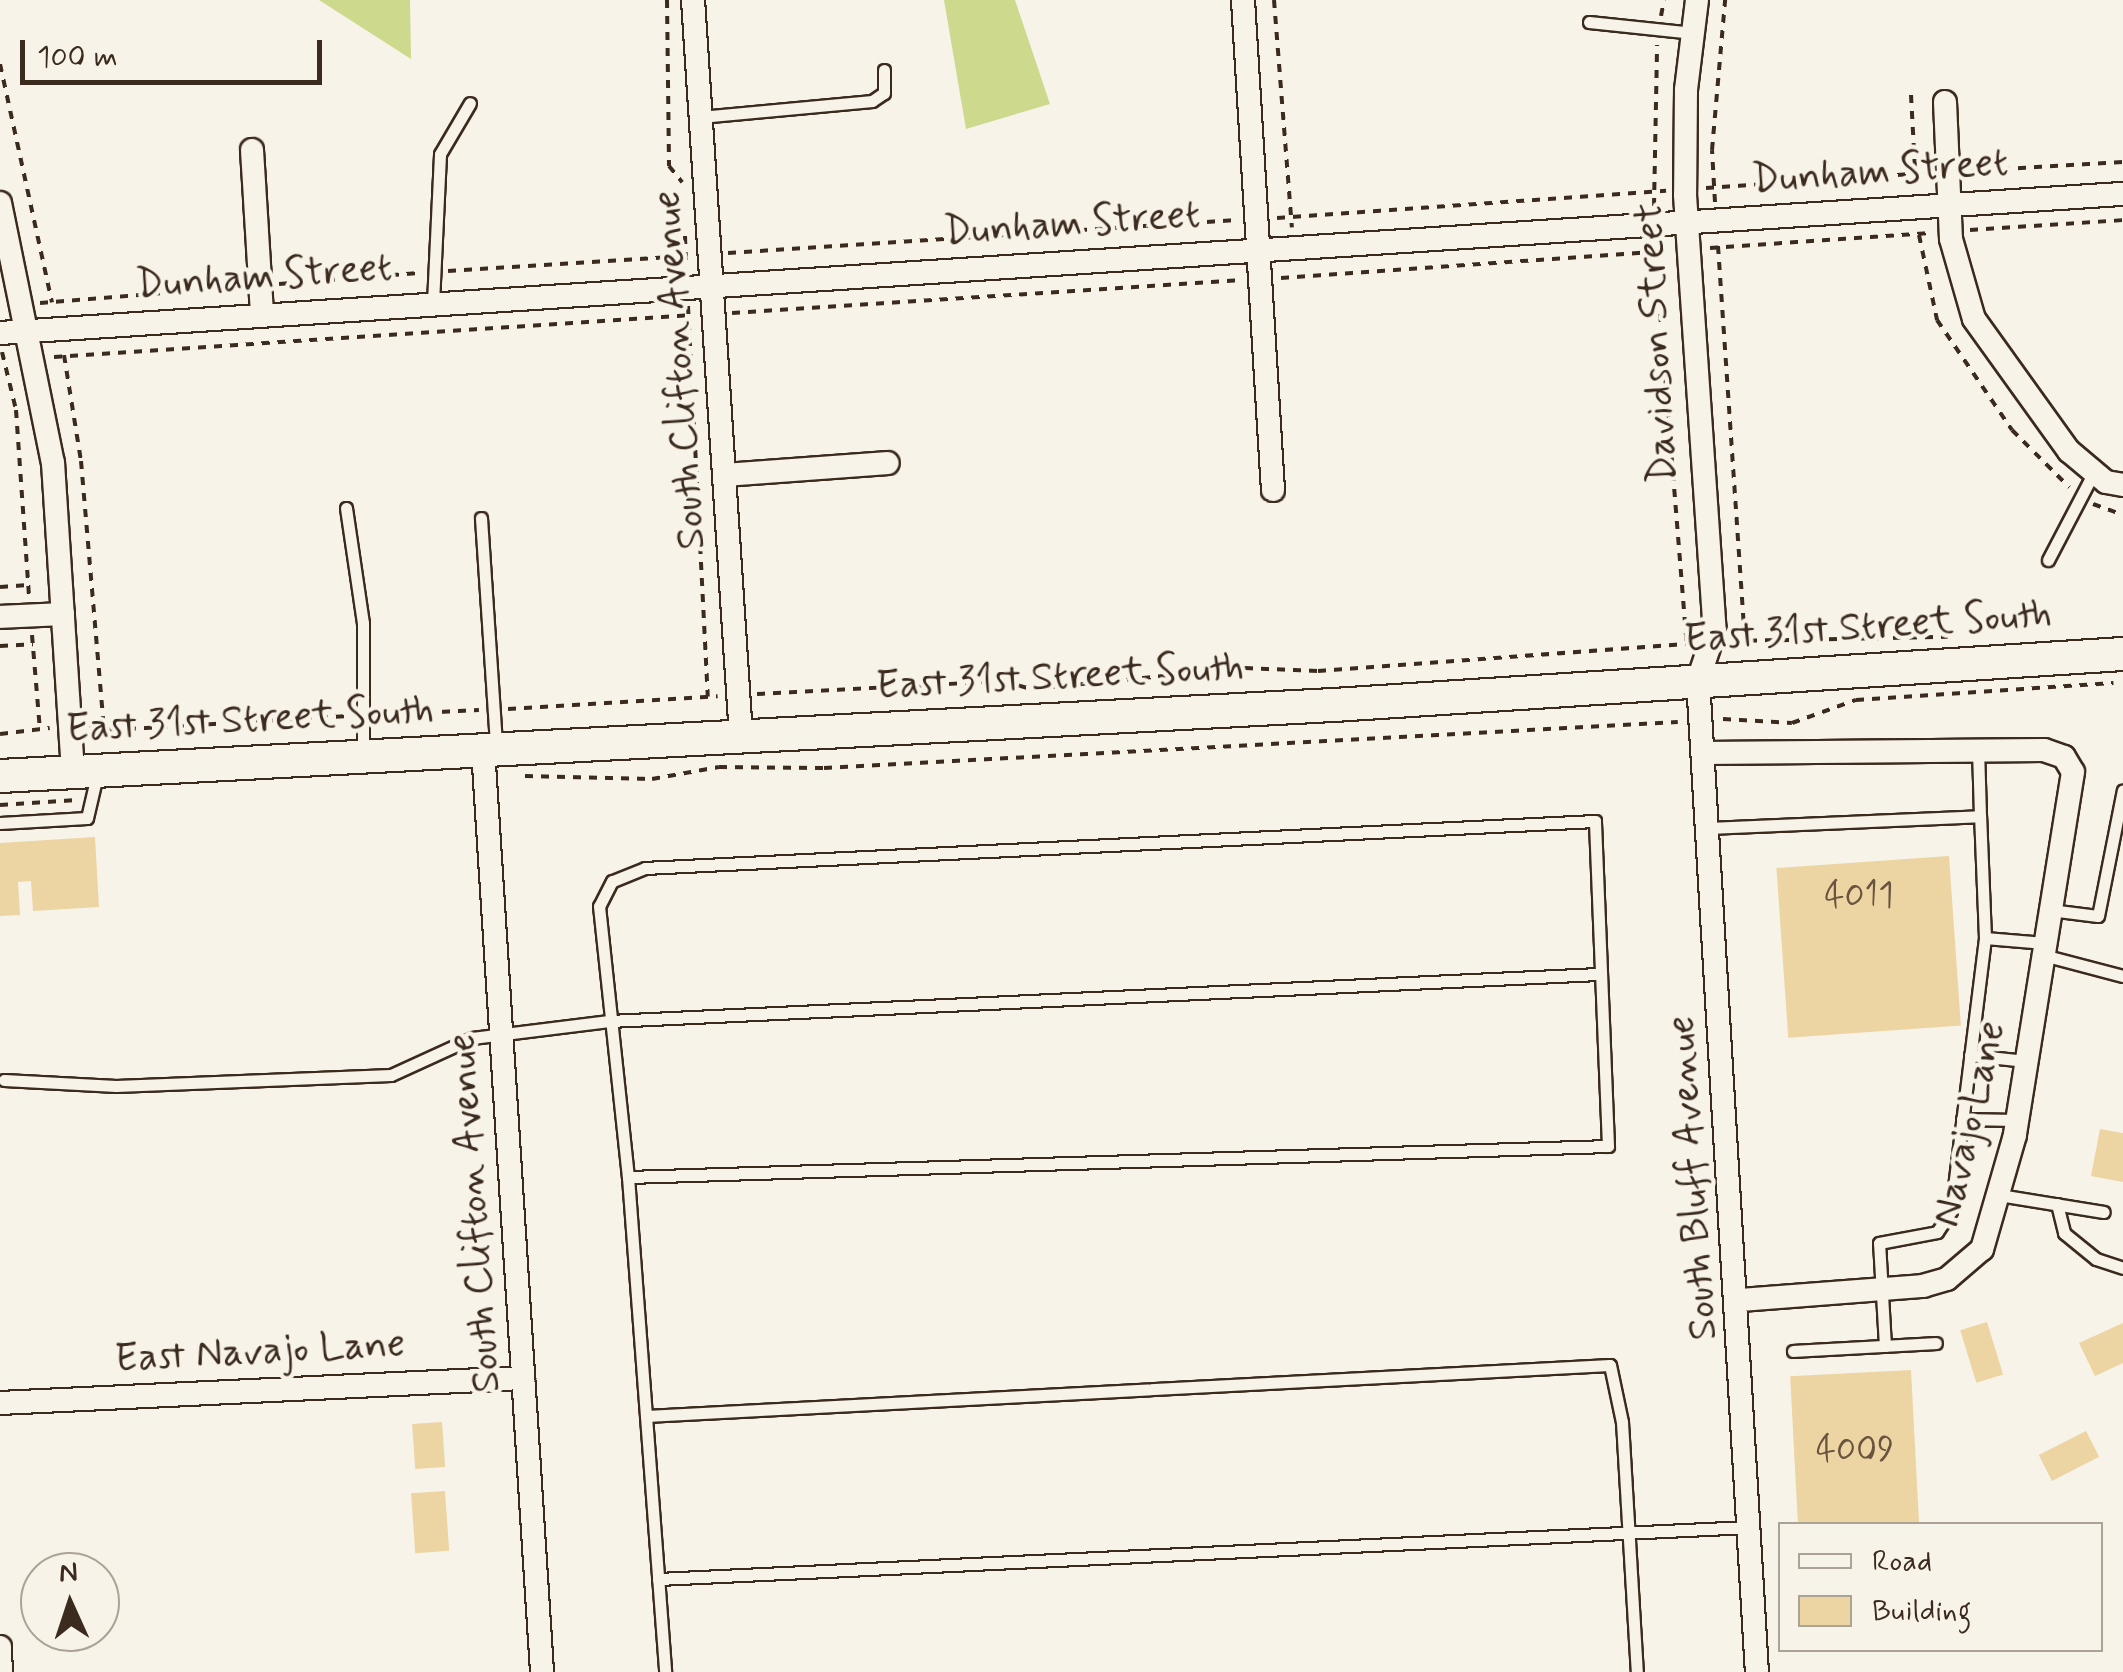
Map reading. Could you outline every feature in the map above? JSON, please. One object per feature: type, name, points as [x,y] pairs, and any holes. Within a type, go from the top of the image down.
[{"type":"street","name":"South Clifton Avenue","points":[[693,0],[741,736]]},
{"type":"street","points":[[1243,0],[1273,490]]},
{"type":"street","name":"Davidson Street","points":[[1697,0],[1685,190],[1698,680]]},
{"type":"street","points":[[1945,102],[1950,232],[1974,319],[2070,451],[2094,472],[2123,485]]},
{"type":"street","points":[[252,150],[262,314]]},
{"type":"street","name":"Dunham Street","points":[[0,332],[2123,194]]},
{"type":"street","points":[[0,203],[53,463],[70,725],[87,781]]},
{"type":"street","points":[[725,474],[888,463]]},
{"type":"street","points":[[0,617],[62,614]]},
{"type":"street","name":"East 31st Street South","points":[[0,776],[87,781],[363,756],[488,758],[741,736],[2123,654]]},
{"type":"street","name":"South Bluff Avenue","points":[[1698,680],[1739,1300],[1757,1672]]},
{"type":"street","points":[[1703,754],[1978,748]]},
{"type":"street","name":"Navajo Lane","points":[[1739,1300],[1883,1292],[1947,1279],[1970,1264],[1989,1235],[2017,1120],[2071,798],[2070,764],[2044,750],[1978,748]]},
{"type":"street","name":"South Clifton Avenue","points":[[488,758],[501,1036],[542,1672]]},
{"type":"street","name":"East Navajo Lane","points":[[0,1402],[523,1378]]},
{"type":"street","points":[[0,1647],[2,1672]]},
{"type":"lane","points":[[1589,22],[1693,32]]},
{"type":"lane","points":[[700,118],[872,101],[884,92],[884,70]]},
{"type":"lane","points":[[433,303],[440,154],[470,103]]},
{"type":"lane","points":[[2048,560],[2094,472]]},
{"type":"lane","points":[[346,508],[363,624],[363,756]]},
{"type":"lane","points":[[482,518],[490,710],[488,758]]},
{"type":"lane","points":[[1885,1346],[1879,1243],[1937,1232],[1952,1210],[1985,938],[1978,748]]},
{"type":"lane","points":[[0,823],[87,818],[87,781]]},
{"type":"lane","points":[[2050,910],[2098,916],[2123,790]]},
{"type":"lane","points":[[1708,828],[1980,816]]},
{"type":"lane","points":[[628,1177],[1608,1146],[1595,821],[645,868],[612,881],[598,906],[628,1177],[665,1672]]},
{"type":"lane","points":[[1985,938],[2044,949],[2123,976]]},
{"type":"lane","points":[[4,1080],[116,1086],[392,1075],[460,1041],[609,1021],[1600,974]]},
{"type":"lane","points":[[1970,1055],[2026,1061]]},
{"type":"lane","points":[[1962,1119],[2017,1120]]},
{"type":"lane","points":[[1999,1194],[2104,1212]]},
{"type":"lane","points":[[2057,1204],[2064,1234],[2096,1259],[2123,1268]]},
{"type":"lane","points":[[1793,1350],[1936,1343]]},
{"type":"lane","points":[[646,1416],[1610,1364],[1622,1422],[1637,1672]]},
{"type":"lane","points":[[658,1579],[1750,1527]]},
{"type":"path","points":[[667,0],[669,166],[683,184]]},
{"type":"path","points":[[1274,0],[1298,276]]},
{"type":"path","points":[[1664,0],[1659,29],[1655,252],[1699,644]]},
{"type":"path","points":[[1725,0],[1714,188],[1745,640]]},
{"type":"path","points":[[20,304],[433,272],[2123,162]]},
{"type":"path","points":[[684,220],[708,696]]},
{"type":"path","points":[[4,360],[2123,220]]},
{"type":"path","points":[[0,343],[16,410],[40,730]]},
{"type":"path","points":[[0,587],[28,585]]},
{"type":"path","points":[[0,734],[70,725],[112,730],[1003,681],[1031,689],[1138,675],[1318,671],[1745,640],[1952,637]]},
{"type":"path","points":[[0,646],[33,644]]},
{"type":"path","points":[[488,758],[652,779],[719,767],[824,768],[1701,720],[1792,724],[1856,700],[2123,682]]},
{"type":"path","points":[[0,805],[87,781]]},
{"type":"green space","points":[[319,0],[410,0],[411,59]]},
{"type":"green space","points":[[944,0],[1015,0],[1050,104],[966,129]]},
{"type":"building","points":[[95,837],[99,907],[33,911],[31,881],[18,882],[20,915],[0,916],[0,843]]},
{"type":"building","points":[[1949,856],[1961,1026],[1788,1038],[1776,868]]},
{"type":"building","points":[[2100,1129],[2123,1133],[2123,1182],[2091,1176]]},
{"type":"building","points":[[1987,1322],[2003,1375],[1976,1383],[1960,1330]]},
{"type":"building","points":[[2123,1323],[2123,1363],[2095,1376],[2079,1343]]},
{"type":"building","points":[[1911,1370],[1919,1522],[1798,1522],[1790,1376]]},
{"type":"building","points":[[442,1422],[445,1467],[415,1469],[412,1424]]},
{"type":"building","points":[[2086,1431],[2099,1457],[2052,1481],[2039,1455]]},
{"type":"building","points":[[445,1491],[449,1551],[415,1553],[411,1493]]}]
